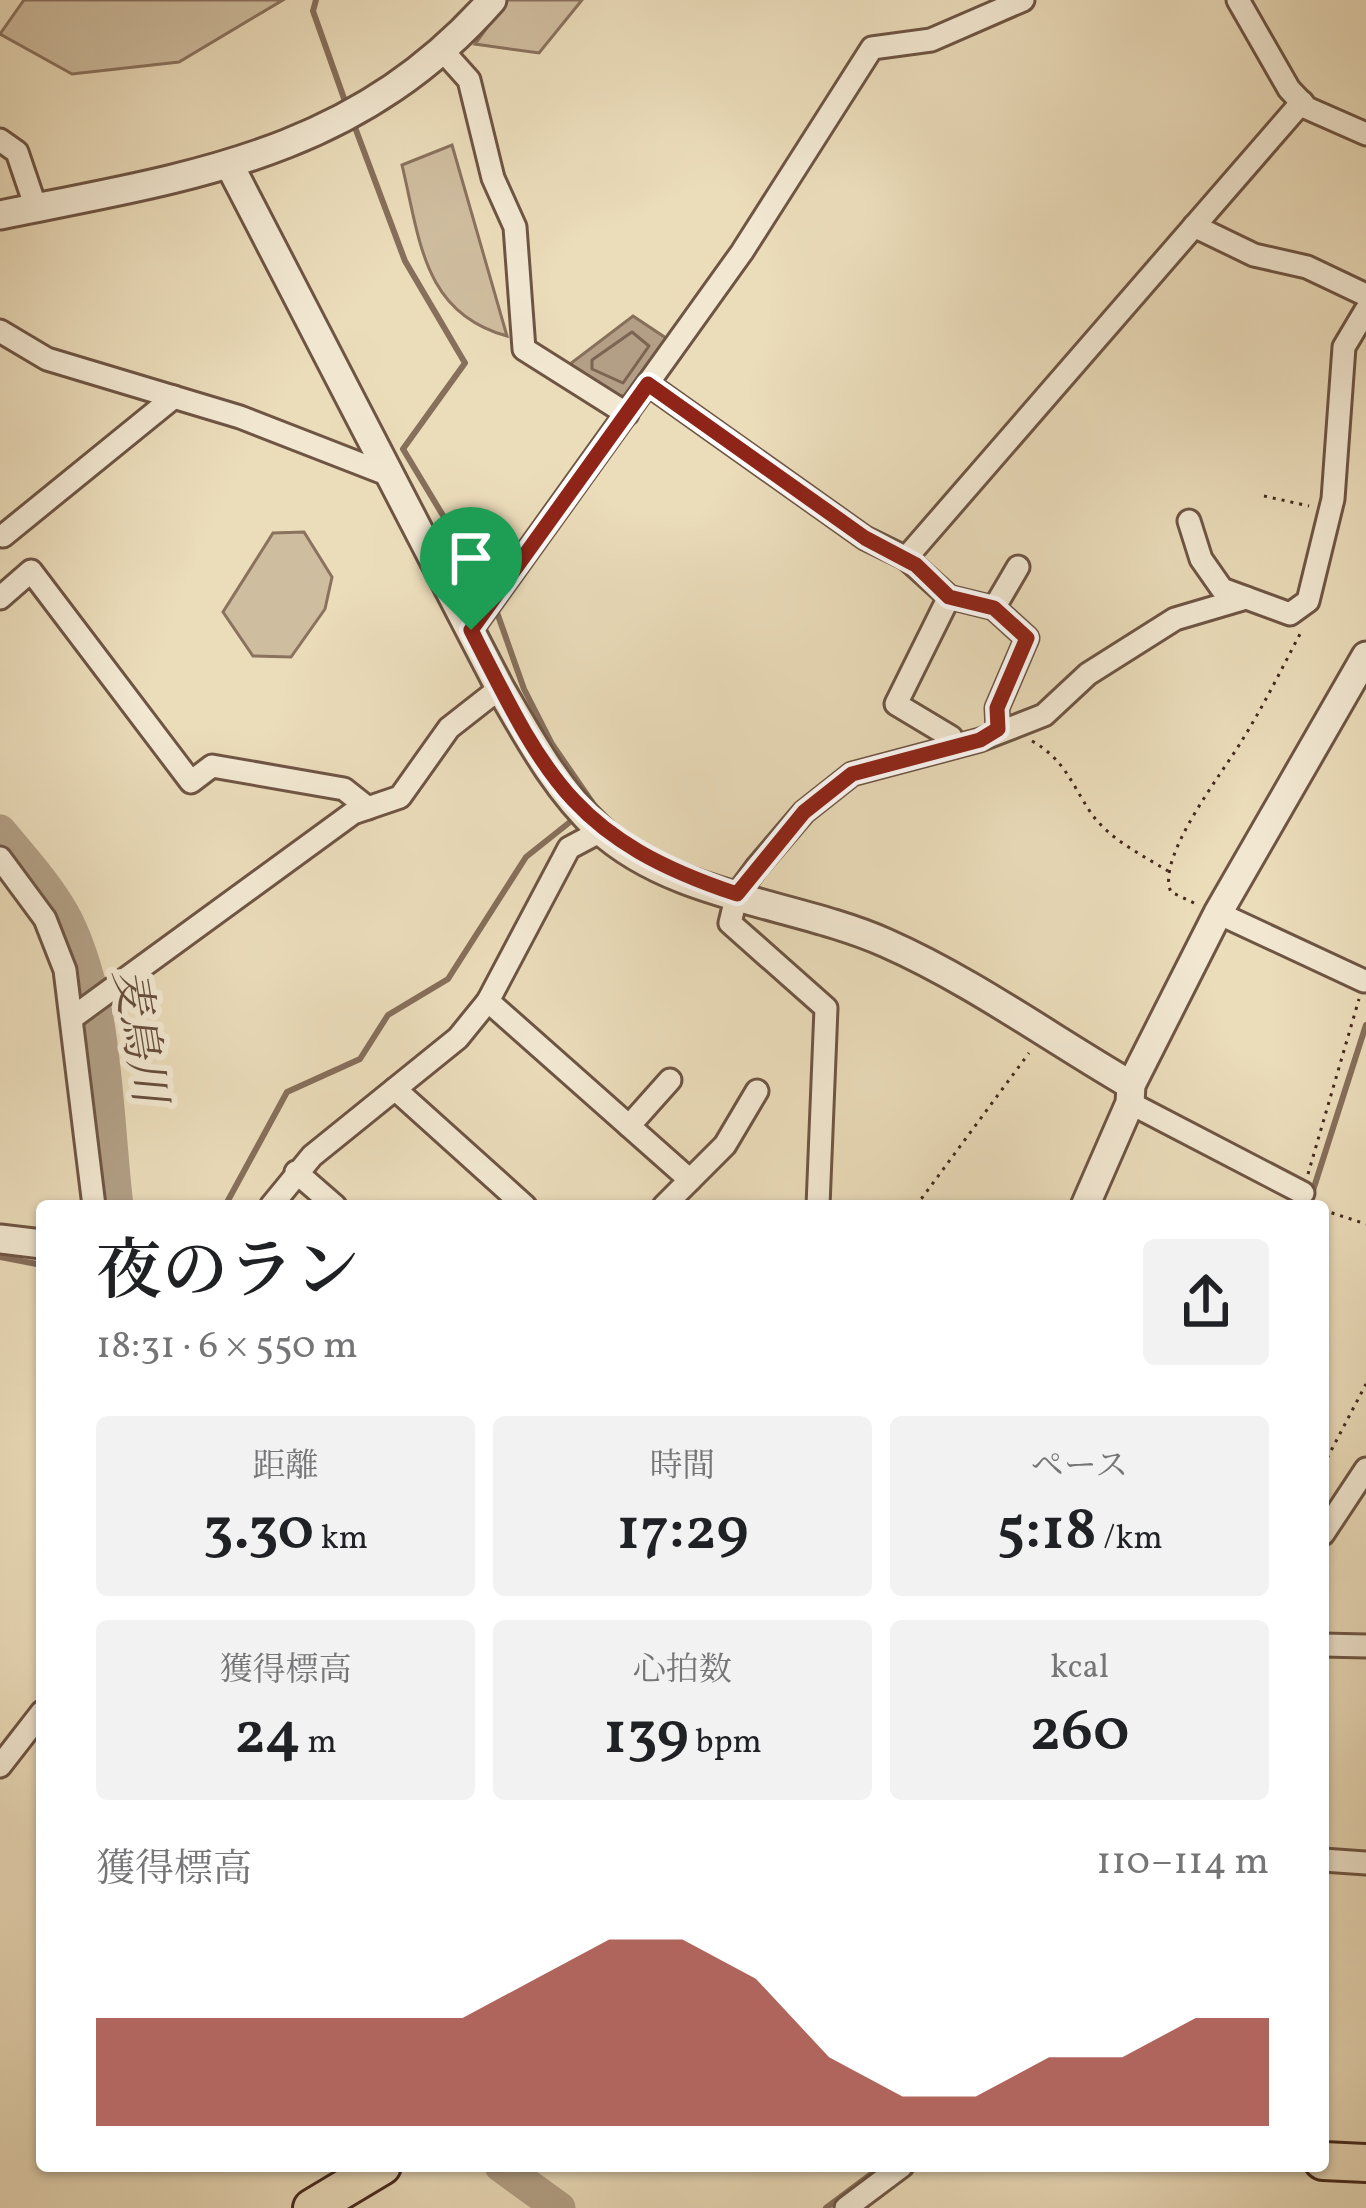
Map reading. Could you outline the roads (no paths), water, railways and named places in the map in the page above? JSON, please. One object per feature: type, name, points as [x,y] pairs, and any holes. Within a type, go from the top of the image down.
[{"type":"highway","points":[[1329,2161],[1366,2163]]},
{"type":"highway","points":[[312,2208],[372,2172]]},
{"type":"street","points":[[0,215],[229,164],[341,123],[398,88],[443,51],[492,0]]},
{"type":"street","points":[[471,630],[742,252],[872,48],[931,40],[1023,0]]},
{"type":"street","points":[[1238,0],[1302,102],[1366,134]]},
{"type":"street","points":[[443,51],[469,80],[493,178],[515,226],[524,350],[627,414]]},
{"type":"street","points":[[906,559],[1302,102]]},
{"type":"street","points":[[0,140],[17,152],[35,208]]},
{"type":"street","points":[[229,164],[500,688],[542,760],[601,831],[664,867],[887,943],[1043,1033],[1131,1094],[1303,1192]]},
{"type":"street","points":[[1194,226],[1254,255],[1307,267],[1366,295]]},
{"type":"street","points":[[1189,521],[1201,559],[1222,589],[1290,614],[1306,605],[1330,510],[1343,418],[1345,347],[1366,310]]},
{"type":"street","points":[[0,331],[47,359],[174,397],[388,475]]},
{"type":"street","points":[[648,384],[865,538],[906,559],[949,597],[994,608],[1027,638],[997,708],[1006,726]]},
{"type":"street","points":[[3,536],[174,397]]},
{"type":"street","points":[[994,608],[1018,567]]},
{"type":"street","points":[[0,598],[31,571],[190,782],[212,766],[344,789],[368,808]]},
{"type":"street","points":[[949,597],[896,704],[951,737],[953,746]]},
{"type":"street","points":[[818,1200],[826,1008],[730,923],[737,894],[829,788],[874,764],[953,746],[1044,715],[1088,674],[1174,619],[1246,598]]},
{"type":"street","points":[[1087,1200],[1131,1094],[1218,914],[1366,656]]},
{"type":"street","points":[[73,1018],[353,813],[400,797],[448,728],[500,688]]},
{"type":"street","points":[[275,1200],[296,1172],[458,1038],[488,1001],[569,848],[601,831]]},
{"type":"street","points":[[0,858],[44,919],[65,970],[93,1200]]},
{"type":"street","points":[[1218,914],[1364,982]]},
{"type":"street","points":[[488,1001],[690,1180]]},
{"type":"street","points":[[628,1126],[670,1081]]},
{"type":"street","points":[[394,1089],[518,1200]]},
{"type":"street","points":[[670,1200],[725,1145],[757,1091]]},
{"type":"street","points":[[296,1172],[328,1200]]},
{"type":"street","points":[[0,1239],[36,1243]]},
{"type":"street","points":[[1329,1525],[1366,1469]]},
{"type":"street","points":[[1329,1645],[1366,1646]]},
{"type":"street","points":[[0,1766],[36,1720]]},
{"type":"street","points":[[1329,1861],[1366,1863]]},
{"type":"street","points":[[846,2208],[894,2172]]},
{"type":"water","points":[[633,316],[666,338],[629,395],[615,397],[566,367]]},
{"type":"waterway","points":[[316,0],[313,11],[346,104]]},
{"type":"waterway","points":[[353,122],[405,261],[465,363],[403,449],[489,592]]},
{"type":"waterway","points":[[494,604],[524,689],[589,804]]},
{"type":"waterway","points":[[228,1200],[287,1092],[360,1059],[388,1015],[448,979],[526,857],[575,818]]},
{"type":"waterway","name":"麦鳥川","points":[[0,831],[67,921],[91,988],[116,1200]]},
{"type":"waterway","points":[[1310,1200],[1366,1025]]},
{"type":"waterway","points":[[0,1257],[36,1264]]},
{"type":"waterway","name":"麦鳥川","points":[[509,2172],[559,2208]]},
{"type":"waterway","points":[[826,2208],[874,2172]]}]
